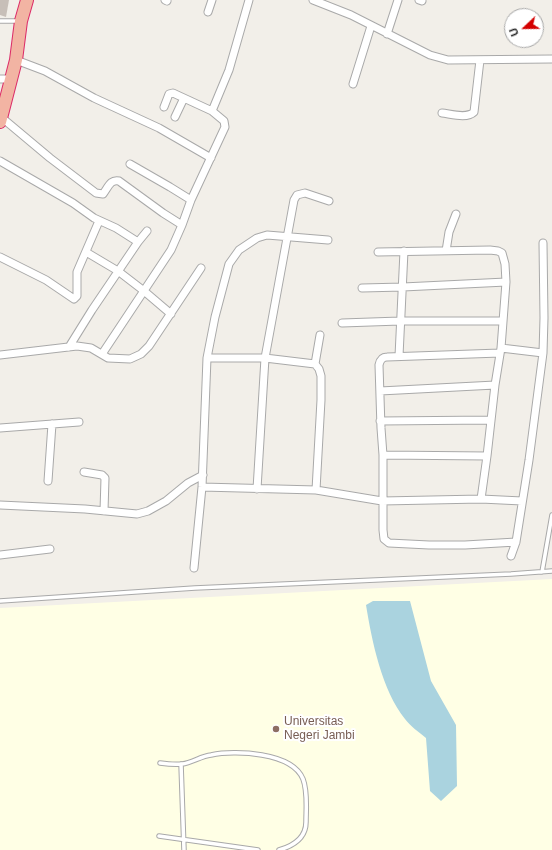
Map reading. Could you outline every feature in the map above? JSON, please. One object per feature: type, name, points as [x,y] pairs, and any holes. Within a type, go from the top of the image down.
[{"type":"highway","points":[[1,119],[5,79],[16,60],[27,0]]},
{"type":"street","points":[[208,12],[212,0]]},
{"type":"street","points":[[212,111],[228,70],[249,0]]},
{"type":"street","points":[[313,0],[351,15],[439,59],[480,60],[552,58]]},
{"type":"street","points":[[387,34],[398,0]]},
{"type":"street","points":[[353,84],[371,26]]},
{"type":"street","points":[[16,60],[45,72],[94,98],[160,128],[211,158]]},
{"type":"street","points":[[442,113],[466,115],[474,112],[480,60]]},
{"type":"street","points":[[102,354],[171,250],[191,200],[225,125],[224,121],[212,111],[173,93],[170,94],[164,107]]},
{"type":"street","points":[[175,117],[184,98]]},
{"type":"street","points":[[1,119],[97,194],[104,193],[113,181],[119,181],[182,225]]},
{"type":"street","points":[[0,161],[73,203],[99,221],[116,228],[138,242]]},
{"type":"street","points":[[130,164],[191,200]]},
{"type":"street","points":[[257,489],[265,358],[293,204],[297,195],[305,193],[329,201]]},
{"type":"street","points":[[446,250],[449,232],[456,214]]},
{"type":"street","points":[[0,257],[46,280],[74,299],[77,296],[77,272],[99,221]]},
{"type":"street","points":[[69,347],[118,271],[147,231]]},
{"type":"street","points":[[194,568],[203,475],[204,402],[207,358],[215,316],[229,264],[235,253],[244,246],[262,236],[270,234],[328,240]]},
{"type":"street","points":[[511,556],[516,542],[529,460],[543,354],[543,243]]},
{"type":"street","points":[[378,252],[446,250],[490,250],[501,252],[504,260],[506,282],[504,321],[495,385],[488,456],[481,499]]},
{"type":"street","points":[[399,356],[404,251]]},
{"type":"street","points":[[86,252],[118,271],[171,314]]},
{"type":"street","points":[[0,355],[69,347],[90,348],[108,358],[130,359],[141,354],[149,346],[201,268]]},
{"type":"street","points":[[362,288],[403,288],[506,282]]},
{"type":"street","points":[[544,318],[552,317]]},
{"type":"street","points":[[342,323],[400,321],[504,321]]},
{"type":"street","points":[[314,364],[320,335]]},
{"type":"street","points":[[516,542],[465,545],[429,545],[389,543],[385,541],[383,535],[382,501],[383,455],[380,421],[380,360],[386,357],[399,356],[500,351],[543,354]]},
{"type":"street","points":[[207,358],[265,358],[314,364],[319,369],[321,376],[321,400],[316,490]]},
{"type":"street","points":[[380,391],[495,385]]},
{"type":"street","points":[[380,421],[491,420]]},
{"type":"street","points":[[0,428],[79,422]]},
{"type":"street","points":[[48,481],[52,424]]},
{"type":"street","points":[[383,455],[488,456]]},
{"type":"street","points":[[84,472],[102,475],[104,478],[104,511]]},
{"type":"street","points":[[0,505],[137,514],[148,511],[166,501],[188,483],[203,475]]},
{"type":"street","points":[[202,487],[316,490],[382,501],[481,499],[522,501]]},
{"type":"street","points":[[0,555],[50,549]]},
{"type":"lane","points":[[0,21],[22,21]]},
{"type":"lane","points":[[542,572],[552,516]]},
{"type":"lane","points":[[0,601],[195,588],[552,571]]},
{"type":"lane","points":[[160,763],[181,764],[209,755],[224,753],[263,755],[285,762],[294,768],[303,778],[306,828],[303,835],[295,844],[279,850]]},
{"type":"lane","points":[[181,764],[184,850]]},
{"type":"lane","points":[[159,836],[258,850]]},
{"type":"shaded area","name":"Universitas Negeri Jambi","points":[[552,579],[552,850],[0,850],[0,608]]},
{"type":"water","points":[[373,601],[410,601],[431,681],[456,725],[457,786],[441,801],[430,791],[426,738],[412,727],[405,719],[390,694],[384,680],[371,634],[366,605]]},
{"type":"building","points":[[0,0],[9,0],[6,17],[0,15]]},
{"type":"place","name":"Universitas Negeri Jambi","points":[[276,729]]}]
